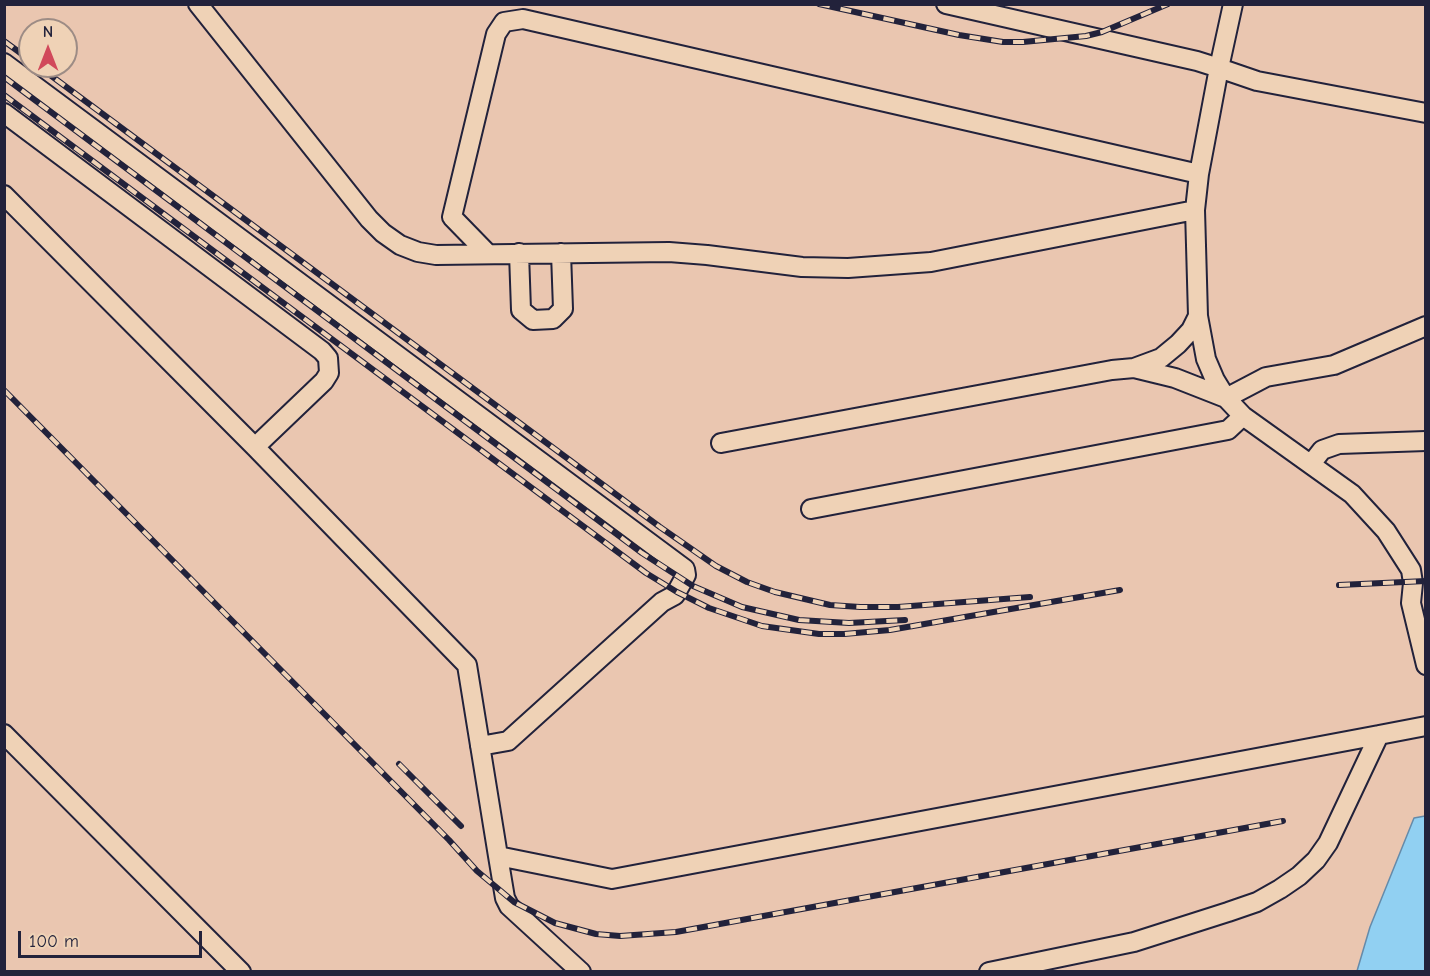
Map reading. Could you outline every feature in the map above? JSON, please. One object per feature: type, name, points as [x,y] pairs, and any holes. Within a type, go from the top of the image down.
[{"type":"lane","points":[[198,4],[369,219],[400,246],[418,252],[436,255],[669,252],[802,267],[860,267],[931,262],[1195,210]]},
{"type":"lane","points":[[946,4],[1197,61],[1257,81],[1425,112]]},
{"type":"lane","points":[[1233,4],[1199,174],[1195,210],[1198,316],[1206,359],[1226,398],[1243,416],[1352,494],[1418,568],[1413,583],[1411,603],[1425,665]]},
{"type":"lane","points":[[488,254],[452,217],[496,34],[504,22],[523,19],[1199,174]]},
{"type":"lane","points":[[4,63],[685,569],[686,575],[675,595],[662,602],[508,741],[480,746]]},
{"type":"lane","points":[[4,114],[322,351],[328,358],[329,373],[324,381],[255,447]]},
{"type":"lane","points":[[4,195],[255,447],[467,665],[505,898],[509,906],[581,972]]},
{"type":"lane","points":[[519,253],[521,310],[534,320],[553,320],[563,309],[561,253]]},
{"type":"lane","points":[[721,443],[1112,370],[1134,368],[1161,358],[1191,330],[1198,316]]},
{"type":"lane","points":[[1134,368],[1175,378],[1226,398],[1266,377],[1334,365],[1425,326]]},
{"type":"lane","points":[[811,509],[1228,430],[1243,416]]},
{"type":"lane","points":[[1311,464],[1322,450],[1339,444],[1425,441]]},
{"type":"lane","points":[[498,856],[612,879],[1425,726]]},
{"type":"lane","points":[[4,734],[241,972]]},
{"type":"lane","points":[[989,972],[1134,942],[1257,902],[1280,889],[1316,860],[1328,843],[1379,735]]},
{"type":"shaded area","points":[[5,5],[1425,5],[1425,816],[1414,818],[1370,927],[1357,971],[5,972]]},
{"type":"water","points":[[1425,816],[1425,971],[1357,971],[1370,927],[1414,818]]},
{"type":"railway","points":[[819,4],[959,35],[1003,42],[1086,36],[1102,32],[1168,4]]},
{"type":"railway","points":[[4,41],[18,51]]},
{"type":"railway","points":[[4,77],[642,553],[693,586],[742,607],[799,620],[849,623],[905,620]]},
{"type":"railway","points":[[54,78],[660,527],[716,566],[747,582],[775,592],[830,605],[898,607],[1030,597]]},
{"type":"railway","points":[[4,95],[646,573],[709,608],[762,626],[819,634],[844,634],[890,630],[1120,590]]},
{"type":"railway","points":[[4,390],[477,871],[514,902],[555,923],[596,934],[620,936],[676,932],[1283,821]]},
{"type":"railway","points":[[1339,585],[1426,581]]},
{"type":"railway","points":[[399,764],[461,826]]}]
